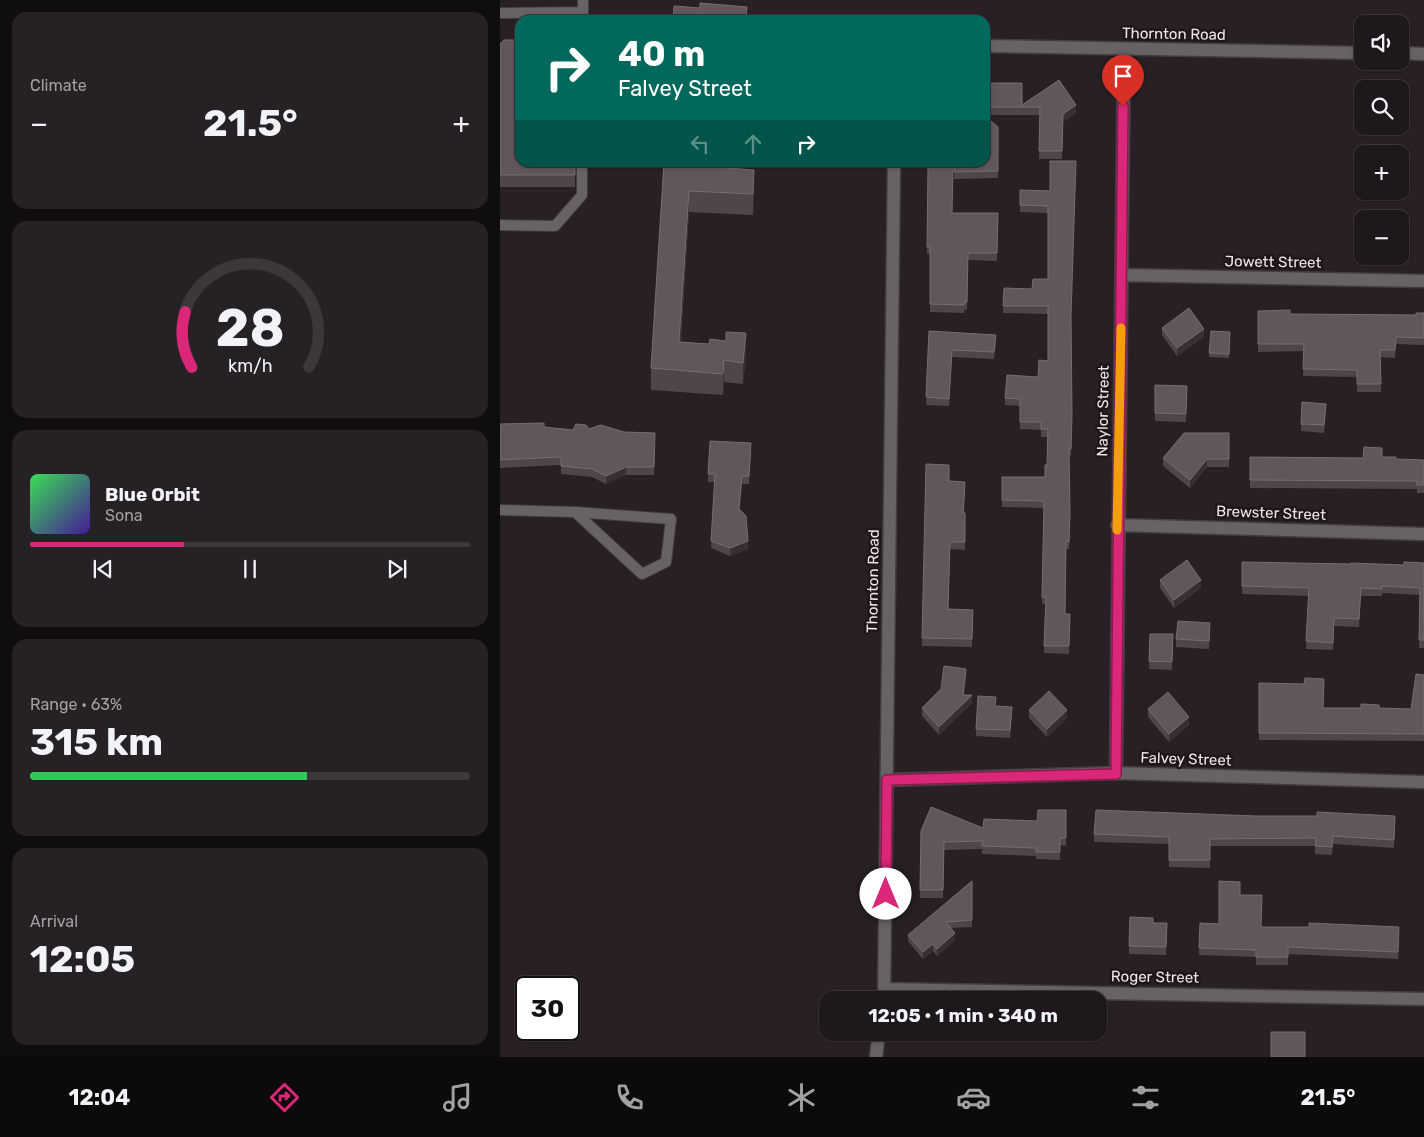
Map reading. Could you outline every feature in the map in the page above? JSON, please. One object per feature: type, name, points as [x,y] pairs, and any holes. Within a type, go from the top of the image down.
[{"type":"street","name":"Thornton Road","points":[[990,46],[1354,53]]},
{"type":"street","name":"Naylor Street","points":[[1116,774],[1117,524],[1124,50]]},
{"type":"street","points":[[1409,53],[1424,54]]},
{"type":"street","name":"Thornton Road","points":[[885,991],[894,167]]},
{"type":"street","name":"Jowett Street","points":[[1122,275],[1424,281]]},
{"type":"street","name":"Brewster Street","points":[[1117,524],[1424,534]]},
{"type":"street","name":"Falvey Street","points":[[887,780],[1116,774],[1424,782]]},
{"type":"street","name":"Roger Street","points":[[1107,996],[1424,999]]},
{"type":"street","points":[[876,1057],[878,1041]]},
{"type":"lane","points":[[583,0],[583,15]]},
{"type":"lane","points":[[500,13],[555,15]]},
{"type":"lane","points":[[500,225],[555,226],[582,195],[582,167]]},
{"type":"lane","points":[[500,510],[575,512],[671,519],[666,562],[642,574],[575,512]]},
{"type":"building","points":[[700,3],[747,7],[746,15],[673,15],[674,6],[700,8]]},
{"type":"building","points":[[504,40],[515,40],[515,167],[575,167],[575,175],[500,175],[500,44]]},
{"type":"building","points":[[1059,80],[1076,105],[1063,114],[1062,151],[1039,151],[1040,107],[990,107],[990,83],[1022,83],[1022,105]]},
{"type":"building","points":[[990,120],[998,127],[998,171],[954,172],[954,167],[990,167]]},
{"type":"building","points":[[1050,161],[1076,161],[1071,316],[1072,415],[1071,449],[1069,449],[1070,513],[1069,542],[1066,541],[1065,614],[1070,614],[1069,646],[1044,646],[1046,597],[1042,597],[1044,501],[1002,500],[1002,477],[1045,477],[1045,465],[1047,465],[1048,429],[1041,429],[1041,422],[1020,422],[1020,399],[1005,398],[1007,375],[1038,377],[1039,360],[1048,361],[1048,306],[1003,306],[1004,288],[1032,289],[1033,279],[1048,279],[1048,206],[1020,205],[1020,190],[1050,191]]},
{"type":"building","points":[[664,167],[715,167],[754,170],[753,194],[689,191],[679,342],[709,344],[710,339],[726,341],[726,332],[746,333],[743,363],[724,360],[723,374],[651,368]]},
{"type":"building","points":[[928,167],[953,167],[952,213],[998,213],[997,253],[968,253],[967,302],[964,305],[930,304],[930,247],[927,247]]},
{"type":"building","points":[[1189,308],[1204,329],[1177,348],[1162,328]]},
{"type":"building","points":[[1290,310],[1290,314],[1416,315],[1416,313],[1424,313],[1424,338],[1396,337],[1395,350],[1380,350],[1381,384],[1357,384],[1357,370],[1303,369],[1304,344],[1258,344],[1258,311]]},
{"type":"building","points":[[929,331],[996,335],[994,352],[952,350],[949,399],[926,397]]},
{"type":"building","points":[[1211,331],[1230,332],[1229,354],[1209,353]]},
{"type":"building","points":[[1155,385],[1187,386],[1186,414],[1155,413]]},
{"type":"building","points":[[1302,402],[1326,404],[1324,425],[1301,424]]},
{"type":"building","points":[[544,423],[544,427],[573,430],[576,424],[586,425],[589,429],[601,425],[624,432],[655,433],[654,467],[626,467],[606,476],[592,469],[561,466],[561,457],[500,460],[500,424]]},
{"type":"building","points":[[1184,433],[1229,433],[1229,459],[1207,459],[1190,480],[1163,458]]},
{"type":"building","points":[[710,441],[751,443],[749,476],[742,476],[739,509],[746,516],[748,541],[730,548],[711,541],[715,474],[708,474]]},
{"type":"building","points":[[1364,447],[1382,448],[1382,457],[1424,460],[1424,485],[1417,485],[1417,481],[1250,480],[1250,457],[1363,458]]},
{"type":"building","points":[[926,464],[949,465],[949,481],[965,482],[963,513],[965,513],[965,542],[950,542],[948,609],[973,610],[972,639],[922,638]]},
{"type":"building","points":[[1187,560],[1201,580],[1174,600],[1160,580]]},
{"type":"building","points":[[1242,562],[1404,565],[1404,562],[1424,563],[1424,640],[1419,640],[1420,588],[1382,586],[1382,589],[1361,588],[1359,619],[1334,618],[1333,643],[1306,641],[1309,588],[1242,586]]},
{"type":"building","points":[[1178,621],[1210,623],[1209,641],[1176,639]]},
{"type":"building","points":[[1150,634],[1173,634],[1172,662],[1149,661]]},
{"type":"building","points":[[944,666],[966,669],[963,695],[972,695],[939,727],[922,708],[941,689]]},
{"type":"building","points":[[1416,674],[1424,675],[1424,734],[1259,733],[1259,683],[1304,684],[1305,678],[1324,679],[1323,708],[1361,708],[1361,704],[1379,705],[1379,708],[1411,709]]},
{"type":"building","points":[[1049,691],[1067,710],[1047,729],[1029,710]]},
{"type":"building","points":[[1168,692],[1189,717],[1169,734],[1148,709]]},
{"type":"building","points":[[978,696],[996,697],[995,706],[1012,707],[1010,730],[976,729]]},
{"type":"building","points":[[931,807],[983,828],[984,819],[1037,821],[1038,810],[1066,810],[1066,838],[1060,838],[1060,852],[1036,852],[1036,848],[982,846],[983,841],[944,842],[943,890],[920,890],[921,831]]},
{"type":"building","points":[[1096,810],[1256,816],[1317,816],[1317,812],[1395,816],[1394,840],[1333,836],[1332,847],[1315,846],[1316,838],[1210,839],[1210,860],[1169,860],[1169,837],[1094,834]]},
{"type":"building","points":[[972,881],[972,920],[946,922],[955,933],[937,949],[933,944],[923,952],[908,935]]},
{"type":"building","points":[[1219,881],[1240,882],[1240,895],[1262,895],[1261,927],[1309,927],[1309,923],[1399,927],[1398,952],[1288,947],[1288,957],[1256,957],[1256,950],[1199,948],[1200,923],[1219,924]]},
{"type":"building","points":[[1130,917],[1153,918],[1153,923],[1167,923],[1166,947],[1129,946]]},
{"type":"building","points":[[1271,1032],[1305,1032],[1305,1057],[1271,1057]]},
{"type":"slow traffic","points":[[1117,530],[1121,328]]},
{"type":"route","points":[[886,894],[887,780],[1116,774],[1117,524],[1123,106]]}]
